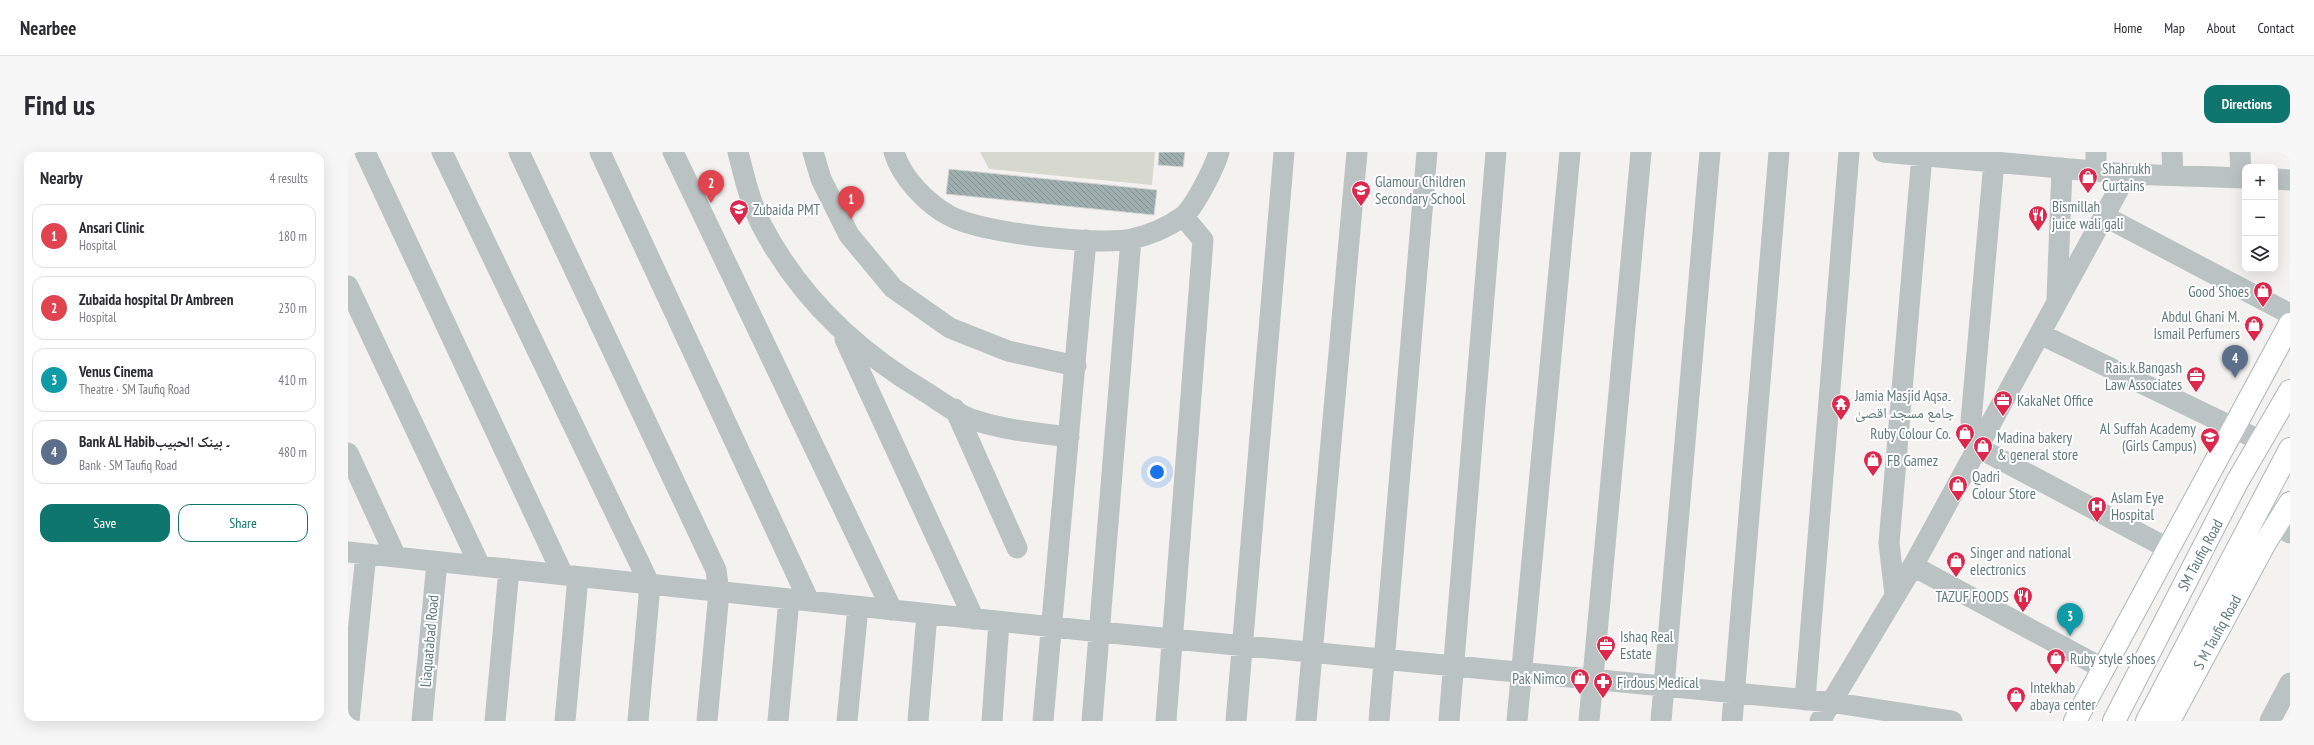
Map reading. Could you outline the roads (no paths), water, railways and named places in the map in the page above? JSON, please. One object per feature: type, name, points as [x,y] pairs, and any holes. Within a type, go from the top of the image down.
[{"type":"main road","points":[[2075,721],[2235,429],[2290,324]]},
{"type":"main road","name":"SM Taufiq Road","points":[[2114,721],[2261,441],[2290,391]]},
{"type":"main road","points":[[2147,721],[2287,456]]},
{"type":"main road","name":"S M Taufiq Road","points":[[2169,721],[2278,534],[2290,503]]},
{"type":"street","points":[[365,152],[571,576],[565,721]]},
{"type":"street","points":[[442,152],[650,585],[638,721]]},
{"type":"street","points":[[519,152],[716,570],[719,592],[707,721]]},
{"type":"street","points":[[600,152],[799,600],[778,721]]},
{"type":"street","points":[[673,152],[892,610]]},
{"type":"street","points":[[738,152],[745,181],[761,223],[786,266],[827,317],[864,351],[973,420],[1069,437]]},
{"type":"street","points":[[813,152],[821,179],[849,235],[893,288],[950,328],[1008,351],[1076,366]]},
{"type":"street","points":[[894,152],[896,159],[921,196],[951,217],[984,227],[1046,237],[1086,240],[1131,239],[1152,232],[1183,216],[1215,166],[1219,152]]},
{"type":"street","points":[[1236,721],[1284,152]]},
{"type":"street","points":[[1306,721],[1357,152]]},
{"type":"street","points":[[1379,721],[1427,152]]},
{"type":"street","points":[[1448,721],[1496,152]]},
{"type":"street","points":[[1517,721],[1570,152]]},
{"type":"street","points":[[1589,721],[1641,152]]},
{"type":"street","points":[[1661,721],[1710,152]]},
{"type":"street","points":[[1732,721],[1779,152]]},
{"type":"street","points":[[1805,700],[1850,152]]},
{"type":"street","points":[[1884,152],[1922,155],[1958,155],[1994,162],[2028,159],[2062,168],[2096,162],[2127,174],[2242,178]]},
{"type":"street","points":[[2172,152],[2173,176]]},
{"type":"street","points":[[2240,152],[2242,169]]},
{"type":"street","points":[[1895,595],[1889,543],[1922,155]]},
{"type":"street","points":[[1994,162],[1971,422],[1977,447],[2169,549]]},
{"type":"street","points":[[2056,303],[2062,168]]},
{"type":"street","points":[[1820,721],[1830,702],[1913,566],[2127,174]]},
{"type":"street","points":[[2278,179],[2290,180]]},
{"type":"street","points":[[1166,721],[1203,240],[1183,216]]},
{"type":"street","points":[[2104,216],[2290,314]]},
{"type":"street","points":[[1092,721],[1131,239]]},
{"type":"street","points":[[1043,721],[1076,366],[1086,240]]},
{"type":"street","points":[[348,286],[480,566]]},
{"type":"street","points":[[841,330],[974,620]]},
{"type":"street","points":[[2040,334],[2261,441]]},
{"type":"street","points":[[954,409],[1017,548]]},
{"type":"street","points":[[348,454],[396,557]]},
{"type":"street","points":[[349,721],[357,553],[974,620],[1830,702],[1952,721]]},
{"type":"street","name":"Liaquatabad Road","points":[[422,721],[437,562]]},
{"type":"street","points":[[1913,566],[2104,669]]},
{"type":"street","points":[[495,721],[509,570]]},
{"type":"street","points":[[847,721],[858,607]]},
{"type":"street","points":[[918,721],[927,614]]},
{"type":"street","points":[[992,721],[999,622]]},
{"type":"street","points":[[2270,721],[2290,683]]},
{"type":"place","name":"Shahrukh Curtains","points":[[2088,194]]},
{"type":"place","name":"Zubaida hospital Dr Ambreen","points":[[711,203]]},
{"type":"place","name":"Glamour Children Secondary School","points":[[1361,207]]},
{"type":"place","name":"Ansari Clinic","points":[[851,219]]},
{"type":"place","name":"Zubaida PMT","points":[[739,226]]},
{"type":"place","name":"Bismillah juice wali gali","points":[[2038,232]]},
{"type":"place","name":"Good Shoes","points":[[2263,308]]},
{"type":"place","name":"Abdul Ghani M. Ismail Perfumers","points":[[2254,342]]},
{"type":"place","name":"Bank AL Habib۔ بینک الحبیب","points":[[2235,378]]},
{"type":"place","name":"Rais.k.Bangash Law Associates","points":[[2196,393]]},
{"type":"place","name":"KakaNet Office","points":[[2003,417]]},
{"type":"place","name":"Jamia Masjid Aqsa۔ جامع مسجد اقصیٰ","points":[[1841,421]]},
{"type":"place","name":"Ruby Colour Co.","points":[[1965,450]]},
{"type":"place","name":"Al Suffah Academy (Girls Campus)","points":[[2210,454]]},
{"type":"place","name":"Madina bakery & general store","points":[[1983,463]]},
{"type":"place","name":"FB Gamez","points":[[1873,477]]},
{"type":"place","name":"Qadri Colour Store","points":[[1958,502]]},
{"type":"place","name":"Aslam Eye Hospital","points":[[2097,523]]},
{"type":"place","name":"Singer and national electronics","points":[[1956,578]]},
{"type":"place","name":"TAZUF FOODS","points":[[2023,613]]},
{"type":"place","name":"Venus Cinema","points":[[2070,636]]},
{"type":"place","name":"Ishaq Real Estate","points":[[1606,662]]},
{"type":"place","name":"Ruby style shoes","points":[[2056,675]]},
{"type":"place","name":"Pak Nimco","points":[[1580,695]]},
{"type":"place","name":"Firdous Medical","points":[[1603,699]]},
{"type":"place","name":"Intekhab abaya center","points":[[2016,713]]}]
